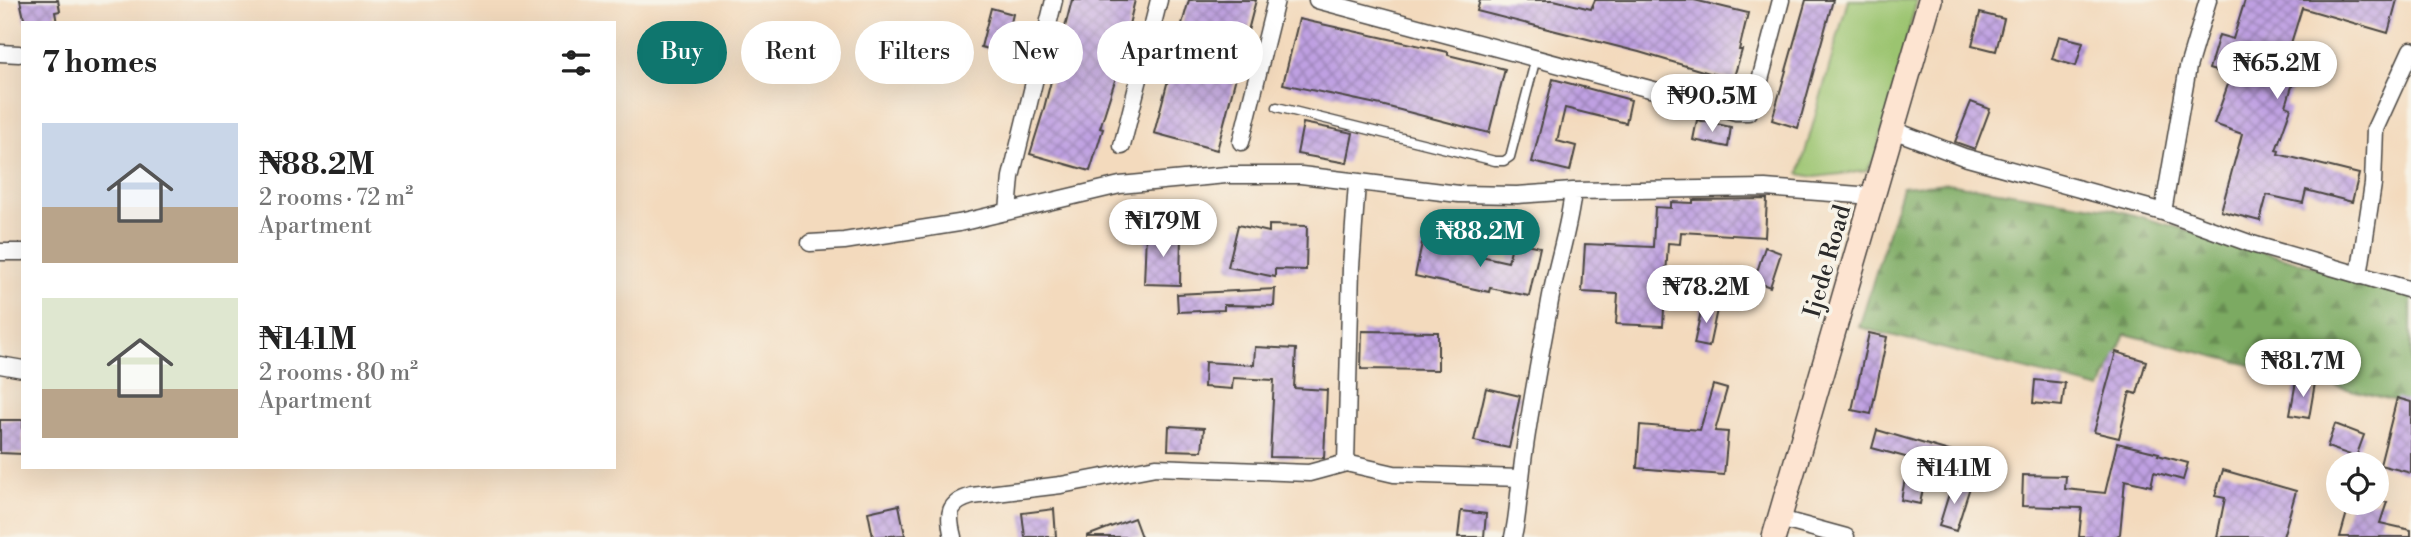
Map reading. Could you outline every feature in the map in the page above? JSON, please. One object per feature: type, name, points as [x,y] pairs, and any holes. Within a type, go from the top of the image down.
[{"type":"main road","name":"Ijede Road","points":[[1777,528],[1930,0]]},
{"type":"street","points":[[1008,211],[1011,177],[1054,0]]},
{"type":"street","points":[[1122,146],[1159,0]]},
{"type":"street","points":[[1241,142],[1276,0]]},
{"type":"street","points":[[1317,0],[1736,112],[1748,112],[1754,103],[1777,1]]},
{"type":"street","points":[[2163,212],[2188,66],[2208,0]]},
{"type":"street","points":[[2360,276],[2373,184],[2375,129],[2411,50]]},
{"type":"street","points":[[0,53],[19,54]]},
{"type":"street","points":[[1893,130],[1964,158],[2163,212],[2252,244],[2411,290]]},
{"type":"street","points":[[810,243],[845,241],[959,223],[1120,185],[1226,175],[1301,175],[1459,194],[1517,195],[1573,191],[1765,188],[1873,196]]},
{"type":"street","points":[[1346,463],[1351,267],[1357,183]]},
{"type":"street","points":[[1513,537],[1550,299],[1571,220],[1573,191]]},
{"type":"street","points":[[0,252],[21,252]]},
{"type":"street","points":[[0,365],[21,369]]},
{"type":"street","points":[[953,537],[949,523],[951,508],[958,500],[1061,485],[1156,467],[1309,473],[1346,463],[1394,474],[1521,478]]},
{"type":"street","points":[[1777,528],[1846,537]]},
{"type":"lane","points":[[1277,107],[1494,161],[1504,161],[1510,157],[1536,58]]},
{"type":"green space","points":[[1848,0],[1917,0],[1876,156],[1866,171],[1815,177],[1799,174]]},
{"type":"green space","points":[[1947,183],[2113,209],[2411,294],[2411,405],[2125,334],[2101,389],[1859,327],[1902,187]]},
{"type":"building","points":[[20,0],[58,0],[60,11],[55,12],[57,21],[25,21]]},
{"type":"building","points":[[1072,0],[1135,0],[1130,21],[1097,21],[1097,84],[1114,84],[1090,171],[1030,154],[1050,84],[1083,84],[1083,21],[1067,21]]},
{"type":"building","points":[[1189,0],[1256,0],[1251,21],[1183,21]]},
{"type":"building","points":[[1480,0],[1554,0],[1591,9],[1595,0],[1694,0],[1748,13],[1739,50],[1742,50],[1733,80],[1639,52],[1477,11]]},
{"type":"building","points":[[1806,0],[1833,0],[1798,128],[1772,120]]},
{"type":"building","points":[[2245,0],[2397,0],[2388,33],[2302,8],[2287,56],[2300,60],[2286,106],[2291,108],[2276,150],[2279,151],[2278,154],[2359,174],[2352,202],[2306,190],[2303,203],[2267,195],[2260,221],[2221,211],[2242,134],[2214,124],[2231,76],[2209,69],[2219,35],[2233,39]]},
{"type":"building","points":[[991,8],[1013,14],[1011,21],[988,21],[988,49],[981,47]]},
{"type":"building","points":[[1980,13],[2004,19],[1996,51],[1972,45]]},
{"type":"building","points":[[1299,19],[1448,52],[1448,55],[1505,69],[1489,133],[1381,105],[1283,84]]},
{"type":"building","points":[[2059,36],[2083,42],[2076,66],[2052,59]]},
{"type":"building","points":[[1553,79],[1631,100],[1626,123],[1565,108],[1557,141],[1576,146],[1570,171],[1532,162]]},
{"type":"building","points":[[1167,84],[1234,84],[1217,150],[1154,133]]},
{"type":"building","points":[[1971,102],[1990,109],[1975,149],[1955,142]]},
{"type":"building","points":[[1697,120],[1731,127],[1728,147],[1693,140]]},
{"type":"building","points":[[1303,123],[1353,133],[1347,163],[1297,154]]},
{"type":"building","points":[[1767,199],[1765,237],[1681,232],[1680,244],[1668,243],[1663,326],[1616,324],[1618,294],[1582,292],[1585,244],[1653,247],[1655,207],[1671,208],[1671,202],[1693,203],[1693,200]]},
{"type":"building","points":[[1238,225],[1269,232],[1269,225],[1307,226],[1306,270],[1275,269],[1275,277],[1228,267]]},
{"type":"building","points":[[1146,233],[1181,234],[1180,285],[1144,284]]},
{"type":"building","points":[[1513,241],[1540,247],[1529,296],[1490,288],[1489,292],[1415,276],[1422,243],[1508,262]]},
{"type":"building","points":[[1765,247],[1781,253],[1770,287],[1754,281]]},
{"type":"building","points":[[1275,289],[1274,306],[1224,305],[1224,310],[1178,312],[1177,294]]},
{"type":"building","points":[[1703,302],[1718,305],[1709,347],[1694,344]]},
{"type":"building","points":[[1362,331],[1438,332],[1438,370],[1361,369]]},
{"type":"building","points":[[1869,333],[1887,337],[1871,414],[1852,410]]},
{"type":"building","points":[[1255,347],[1296,349],[1294,388],[1327,390],[1324,458],[1270,457],[1274,380],[1233,378],[1232,389],[1204,387],[1205,362],[1254,365]]},
{"type":"building","points":[[2116,352],[2146,361],[2137,394],[2130,392],[2119,438],[2094,432]]},
{"type":"building","points":[[2035,380],[2065,383],[2062,406],[2033,403]]},
{"type":"building","points":[[2296,381],[2315,383],[2309,418],[2290,415]]},
{"type":"building","points":[[1713,385],[1727,389],[1715,431],[1728,432],[1724,475],[1637,468],[1640,425],[1700,430]]},
{"type":"building","points":[[1486,388],[1520,396],[1509,448],[1474,441]]},
{"type":"building","points":[[2397,398],[2411,402],[2411,473],[2389,467],[2389,452],[2383,452]]},
{"type":"building","points":[[0,420],[21,420],[21,454],[0,453]]},
{"type":"building","points":[[2335,424],[2364,435],[2358,452],[2342,452],[2327,447]]},
{"type":"building","points":[[1169,426],[1204,428],[1202,451],[1168,450]]},
{"type":"building","points":[[1877,430],[1966,456],[1960,481],[1926,472],[1920,504],[1901,500],[1909,458],[1872,448]]},
{"type":"building","points":[[2117,443],[2188,463],[2183,480],[2154,472],[2151,486],[2125,480],[2120,534],[2115,537],[2079,537],[2082,508],[2022,506],[2023,475],[2066,476],[2065,489],[2105,493]]},
{"type":"building","points":[[2223,470],[2296,491],[2283,537],[2217,537],[2225,498],[2215,496]]},
{"type":"building","points":[[1953,481],[1970,487],[1956,531],[1939,526]]},
{"type":"building","points":[[899,505],[905,535],[873,537],[868,512]]},
{"type":"building","points":[[1054,509],[1056,537],[1025,537],[1022,513]]},
{"type":"building","points":[[1461,511],[1486,514],[1484,537],[1458,537]]},
{"type":"building","points":[[2346,515],[2383,515],[2380,523],[2411,530],[2411,537],[2340,537]]},
{"type":"building","points":[[1134,518],[1141,537],[1087,537],[1087,536]]}]
